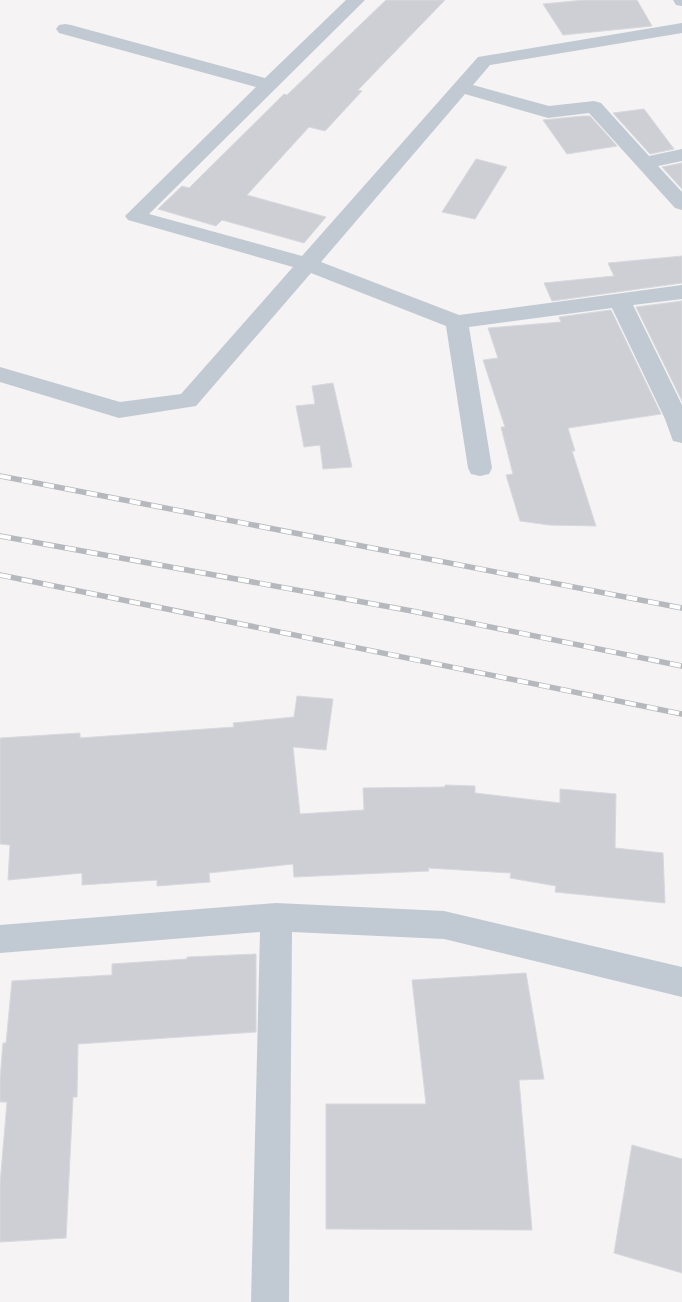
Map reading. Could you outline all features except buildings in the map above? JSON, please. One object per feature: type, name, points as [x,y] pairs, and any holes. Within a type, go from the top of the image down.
[{"type":"street","points":[[356,0],[134,216],[307,264],[457,322],[682,292]]},
{"type":"street","points":[[0,374],[119,410],[188,401],[484,61],[682,28]]},
{"type":"street","points":[[65,29],[269,85]]},
{"type":"street","points":[[461,87],[548,112],[594,107],[682,204]]},
{"type":"street","points":[[645,163],[682,155]]},
{"type":"street","points":[[620,300],[680,424]]},
{"type":"street","points":[[457,322],[480,468]]},
{"type":"street","points":[[0,939],[276,917],[444,925],[682,982]]},
{"type":"street","points":[[270,1302],[276,917]]},
{"type":"railway","points":[[0,476],[682,608]]},
{"type":"railway","points":[[0,536],[412,611],[682,666]]},
{"type":"railway","points":[[0,575],[682,714]]}]
